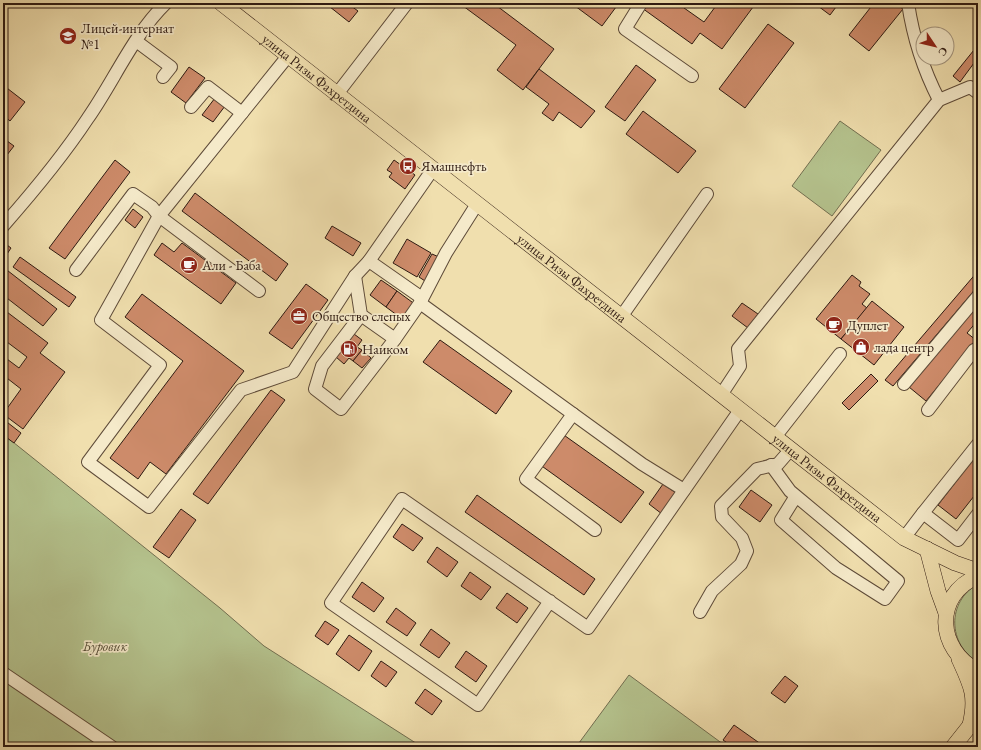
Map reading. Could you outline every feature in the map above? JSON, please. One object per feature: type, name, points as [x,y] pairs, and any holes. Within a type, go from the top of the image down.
[{"type":"main road","name":"улица Ризы Фахретдина","points":[[221,3],[904,538],[955,563],[978,571]]},
{"type":"main road","points":[[927,548],[938,590],[946,613],[947,637],[959,658],[973,694],[974,720],[953,747]]},
{"type":"main road","points":[[946,613],[951,600],[959,588],[971,579],[978,576]]},
{"type":"main road","points":[[959,658],[978,671]]},
{"type":"street","points":[[3,226],[32,193],[88,119],[136,41],[166,3]]},
{"type":"street","points":[[337,94],[407,3]]},
{"type":"street","points":[[641,3],[625,29],[692,76]]},
{"type":"street","points":[[908,3],[911,27],[924,68],[939,100]]},
{"type":"street","points":[[136,41],[171,68],[163,77]]},
{"type":"street","points":[[288,56],[159,216],[101,320],[160,365],[88,462],[149,507],[241,390],[293,372],[355,276],[369,261],[433,169]]},
{"type":"street","points":[[192,107],[208,87],[242,114]]},
{"type":"street","points":[[721,395],[740,366],[738,349],[939,100],[970,87],[978,93]]},
{"type":"street","points":[[76,270],[133,194],[152,207],[159,216],[259,291]]},
{"type":"street","points":[[621,317],[707,194]]},
{"type":"street","points":[[361,315],[322,366],[315,389],[341,409],[395,339],[421,301],[446,253],[477,204]]},
{"type":"street","points":[[369,261],[573,414],[642,464],[684,490]]},
{"type":"street","points":[[355,276],[361,315],[395,339]]},
{"type":"street","points":[[904,384],[978,296]]},
{"type":"street","points":[[928,410],[974,350],[978,348]]},
{"type":"street","points":[[775,437],[840,354]]},
{"type":"street","points":[[550,601],[478,705],[331,603],[402,499],[550,601],[588,628],[740,410]]},
{"type":"street","points":[[573,414],[526,479],[595,530]]},
{"type":"street","points":[[904,538],[978,444]]},
{"type":"street","points":[[700,612],[712,591],[742,564],[747,551],[742,538],[722,517],[721,506],[757,469],[778,464],[790,449]]},
{"type":"street","points":[[771,466],[796,496],[898,581],[885,599],[836,568],[781,520],[796,496]]},
{"type":"street","points":[[923,513],[958,540],[978,514]]},
{"type":"street","points":[[3,673],[112,747]]},
{"type":"green space","points":[[840,121],[881,150],[832,216],[792,186]]},
{"type":"green space","name":"Буровик","points":[[3,434],[220,608],[264,646],[422,747],[3,747]]},
{"type":"green space","points":[[978,584],[978,663],[968,655],[961,645],[956,634],[955,623],[956,612],[960,601]]},
{"type":"green space","points":[[629,675],[727,747],[576,747]]},
{"type":"building","points":[[325,3],[347,3],[358,11],[349,22]]},
{"type":"building","points":[[459,3],[493,3],[554,49],[523,90],[497,70],[516,45]]},
{"type":"building","points":[[571,3],[619,3],[602,26]]},
{"type":"building","points":[[635,3],[677,3],[704,22],[718,3],[756,3],[722,49],[700,33],[692,44]]},
{"type":"building","points":[[814,3],[839,3],[830,15]]},
{"type":"building","points":[[874,3],[895,3],[903,9],[869,51],[849,35]]},
{"type":"building","points":[[768,24],[794,43],[745,108],[719,89]]},
{"type":"building","points":[[978,45],[978,66],[974,63],[960,82],[953,76]]},
{"type":"building","points":[[636,65],[656,80],[625,121],[605,107]]},
{"type":"building","points":[[189,67],[205,78],[186,103],[171,92]]},
{"type":"building","points":[[539,69],[595,111],[581,128],[559,112],[553,121],[542,113],[549,104],[526,87]]},
{"type":"building","points":[[3,85],[25,102],[10,121],[3,115]]},
{"type":"building","points":[[215,98],[225,106],[213,122],[202,115]]},
{"type":"building","points":[[643,111],[696,151],[678,173],[626,134]]},
{"type":"building","points":[[3,138],[14,146],[3,160]]},
{"type":"building","points":[[115,160],[130,172],[65,259],[49,248]]},
{"type":"building","points":[[394,160],[415,175],[405,189],[389,177],[392,173],[387,170]]},
{"type":"building","points":[[195,193],[288,264],[276,281],[182,211]]},
{"type":"building","points":[[133,209],[143,217],[135,228],[125,220]]},
{"type":"building","points":[[332,226],[361,243],[353,256],[325,238]]},
{"type":"building","points":[[407,239],[431,253],[417,277],[393,263]]},
{"type":"building","points":[[3,242],[11,248],[5,257],[3,256]]},
{"type":"building","points":[[162,243],[174,252],[182,243],[236,283],[221,304],[154,255]]},
{"type":"building","points":[[432,254],[439,257],[425,281],[419,277]]},
{"type":"building","points":[[20,257],[76,297],[69,307],[13,267]]},
{"type":"building","points":[[3,267],[57,309],[43,326],[3,295]]},
{"type":"building","points":[[978,271],[978,286],[893,386],[885,380]]},
{"type":"building","points":[[852,275],[861,282],[859,286],[870,294],[862,304],[867,308],[841,339],[816,319]]},
{"type":"building","points":[[381,280],[397,291],[386,307],[370,295]]},
{"type":"building","points":[[306,284],[328,300],[292,349],[269,333]]},
{"type":"building","points":[[397,291],[416,305],[405,321],[386,307]]},
{"type":"building","points":[[142,294],[244,371],[166,474],[150,462],[138,479],[110,458],[183,361],[125,317]]},
{"type":"building","points":[[872,301],[904,327],[874,365],[841,339]]},
{"type":"building","points":[[742,303],[758,314],[748,328],[732,316]]},
{"type":"building","points":[[978,304],[978,320],[967,333],[976,340],[926,401],[909,387]]},
{"type":"building","points":[[3,309],[48,343],[40,353],[65,372],[23,429],[3,414],[21,389],[3,375],[3,356],[19,368],[27,357],[3,339]]},
{"type":"building","points":[[354,334],[362,340],[357,347],[362,350],[353,361],[349,358],[344,364],[336,357]]},
{"type":"building","points":[[440,340],[512,391],[496,414],[423,362]]},
{"type":"building","points":[[362,350],[371,358],[362,368],[353,361]]},
{"type":"building","points":[[871,374],[878,381],[849,410],[842,403]]},
{"type":"building","points":[[271,390],[285,400],[208,504],[193,494]]},
{"type":"building","points":[[3,419],[21,433],[14,443],[3,435]]},
{"type":"building","points":[[561,433],[644,492],[621,523],[539,464]]},
{"type":"building","points":[[978,453],[978,491],[956,519],[938,505]]},
{"type":"building","points":[[663,484],[676,493],[662,514],[649,504]]},
{"type":"building","points":[[751,490],[772,505],[760,522],[739,507]]},
{"type":"building","points":[[477,495],[595,579],[584,595],[465,512]]},
{"type":"building","points":[[181,509],[196,520],[169,558],[153,547]]},
{"type":"building","points":[[402,524],[423,538],[413,551],[393,537]]},
{"type":"building","points":[[437,547],[458,562],[447,577],[427,562]]},
{"type":"building","points":[[470,572],[491,587],[481,600],[461,586]]},
{"type":"building","points":[[362,582],[384,598],[374,612],[352,597]]},
{"type":"building","points":[[507,593],[528,608],[517,623],[496,608]]},
{"type":"building","points":[[396,608],[416,623],[407,636],[386,622]]},
{"type":"building","points":[[325,621],[339,630],[328,645],[315,636]]},
{"type":"building","points":[[431,629],[450,643],[439,658],[420,645]]},
{"type":"building","points":[[349,635],[372,651],[359,671],[336,654]]},
{"type":"building","points":[[466,651],[487,666],[476,682],[455,667]]},
{"type":"building","points":[[381,661],[397,672],[386,687],[371,676]]},
{"type":"building","points":[[785,676],[798,686],[785,703],[771,693]]},
{"type":"building","points":[[425,689],[442,701],[432,715],[415,703]]},
{"type":"building","points":[[734,725],[765,747],[733,747],[723,740]]},
{"type":"place","name":"Лицей-интернат №1","points":[[68,36]]},
{"type":"place","name":"Ямашнефть","points":[[408,166]]},
{"type":"place","name":"Али - Баба","points":[[189,265]]},
{"type":"place","name":"Общество слепых","points":[[299,316]]},
{"type":"place","name":"Дуплет","points":[[834,325]]},
{"type":"place","name":"лада центр","points":[[861,347]]},
{"type":"place","name":"Наиком","points":[[349,349]]}]
